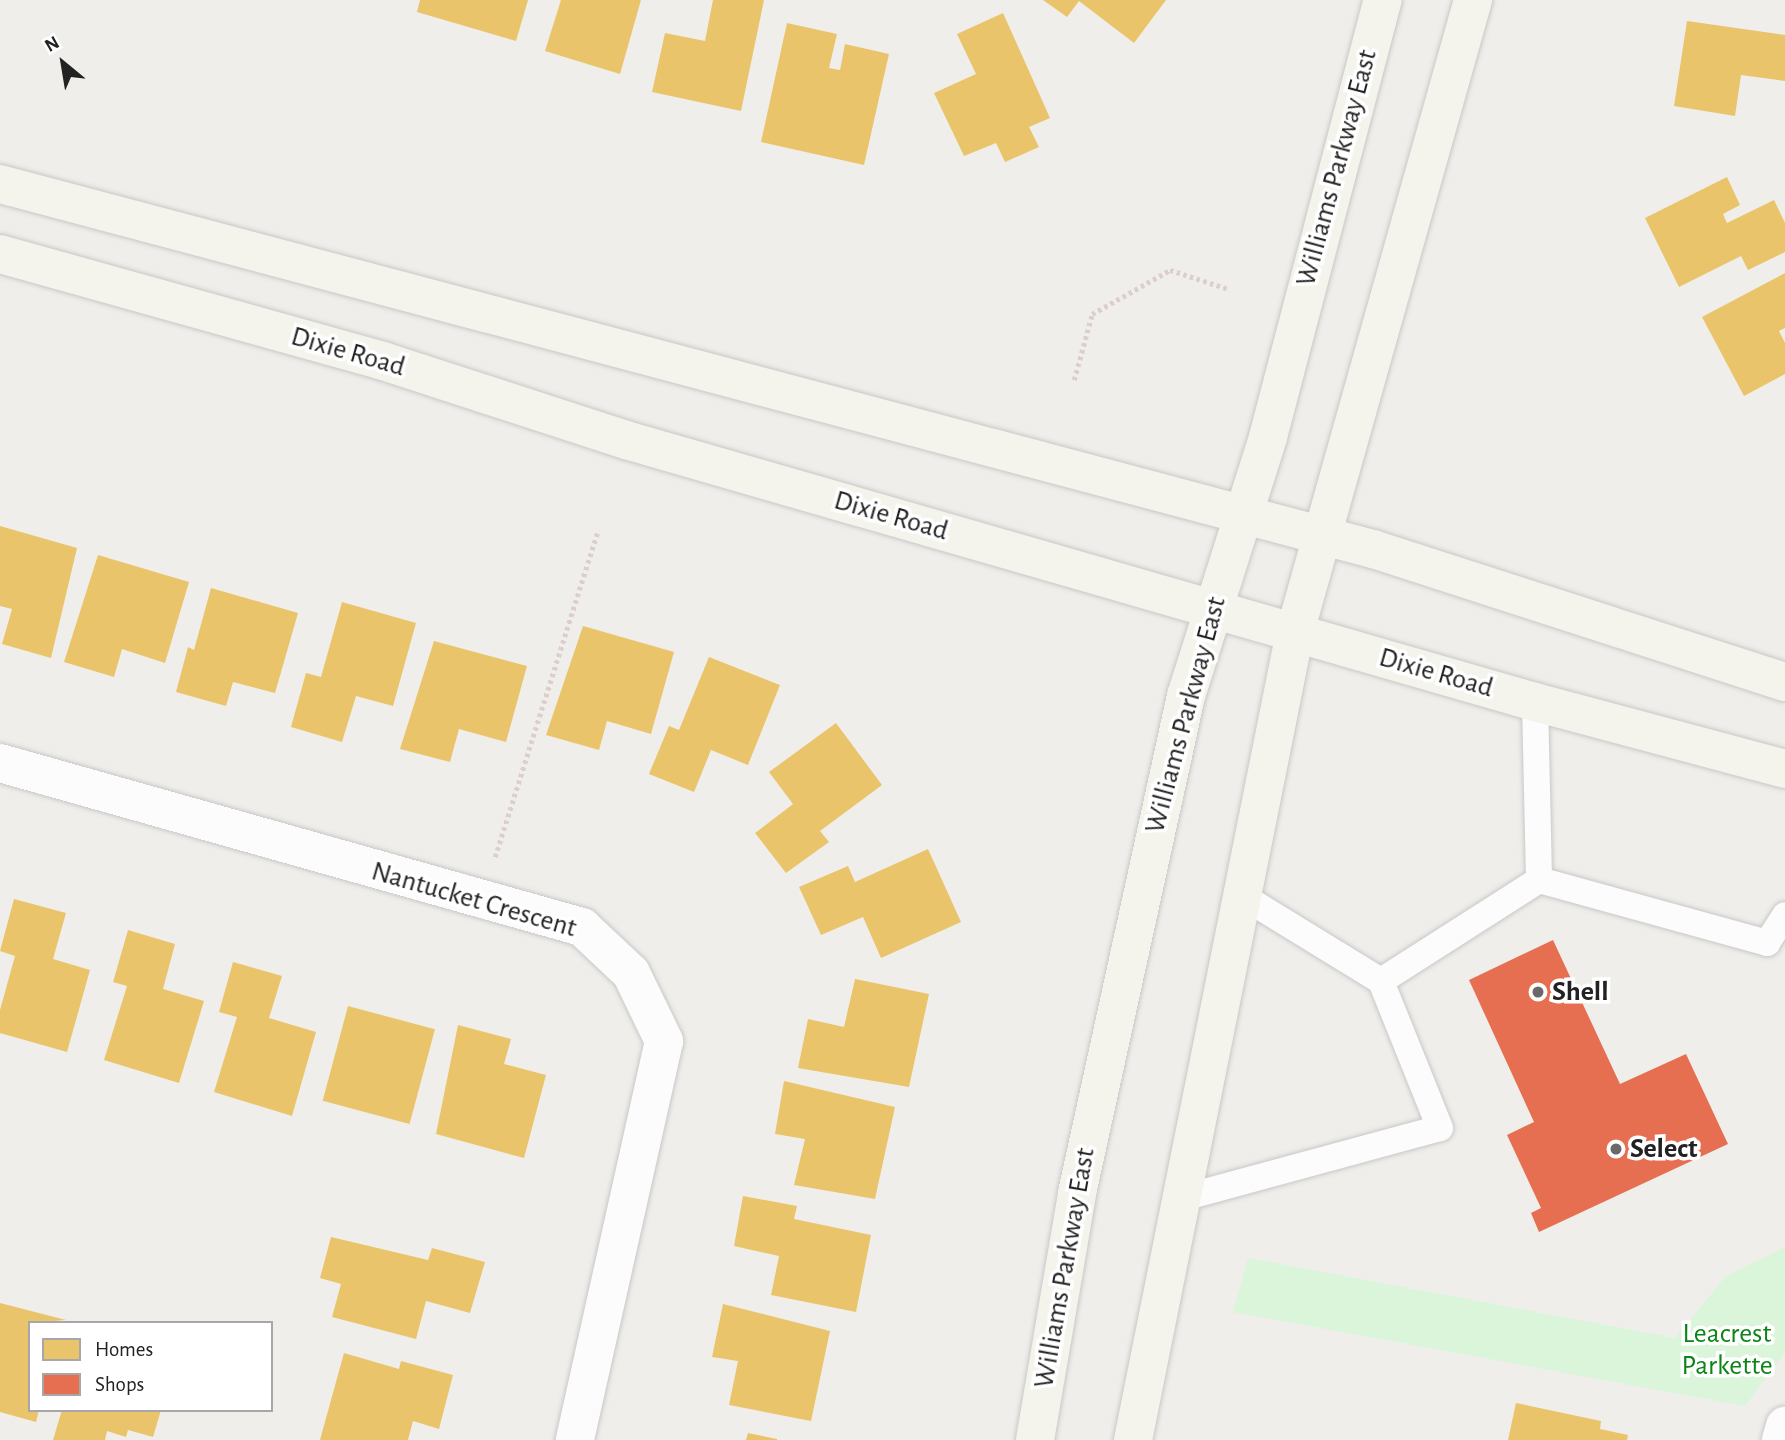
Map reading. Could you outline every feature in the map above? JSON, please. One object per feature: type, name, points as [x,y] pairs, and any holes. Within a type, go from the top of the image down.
[{"type":"main road","name":"Williams Parkway East","points":[[1035,1440],[1077,1193],[1162,797],[1212,609],[1244,514],[1383,0]]},
{"type":"main road","points":[[1133,1440],[1239,894],[1295,632],[1473,0]]},
{"type":"main road","points":[[0,184],[1244,514],[1785,682]]},
{"type":"main road","name":"Dixie Road","points":[[0,254],[383,361],[625,440],[1535,702],[1785,769]]},
{"type":"street","name":"Nantucket Crescent","points":[[0,763],[481,901],[582,927],[631,973],[664,1041],[575,1440]]},
{"type":"street","points":[[1781,1440],[1785,1426]]},
{"type":"lane","points":[[1535,702],[1539,880]]},
{"type":"lane","points":[[1381,981],[1539,880],[1767,943],[1785,915]]},
{"type":"lane","points":[[1179,1199],[1440,1128],[1381,981],[1239,894]]},
{"type":"path","points":[[1074,380],[1093,314],[1170,271],[1229,289]]},
{"type":"path","points":[[481,901],[598,530]]},
{"type":"green space","name":"Leacrest Parkette","points":[[1785,1247],[1785,1352],[1745,1406],[1233,1312],[1248,1258],[1675,1338],[1726,1276]]},
{"type":"building: Homes","points":[[420,0],[528,0],[516,41],[417,12]]},
{"type":"building: Homes","points":[[561,0],[641,0],[620,74],[545,51]]},
{"type":"building: Homes","points":[[713,0],[764,0],[741,111],[652,92],[665,33],[705,41]]},
{"type":"building: Homes","points":[[1043,0],[1166,0],[1134,43],[1079,1],[1067,17]]},
{"type":"building: Homes","points":[[1003,13],[1050,118],[1029,127],[1039,147],[1005,162],[996,143],[964,156],[934,93],[976,74],[957,34]]},
{"type":"building: Homes","points":[[1687,21],[1785,35],[1785,81],[1741,75],[1735,116],[1674,106]]},
{"type":"building: Homes","points":[[787,23],[837,34],[829,68],[840,70],[845,44],[889,54],[864,165],[761,142]]},
{"type":"building: Homes","points":[[1727,177],[1740,205],[1723,214],[1727,223],[1774,200],[1785,223],[1785,252],[1748,270],[1741,256],[1679,287],[1645,218]]},
{"type":"building: Homes","points":[[1785,273],[1785,328],[1779,331],[1785,343],[1785,374],[1744,396],[1702,317]]},
{"type":"building: Homes","points":[[0,526],[77,548],[51,658],[2,644],[12,609],[0,606]]},
{"type":"building: Homes","points":[[98,555],[189,582],[165,663],[122,649],[114,677],[64,662]]},
{"type":"building: Homes","points":[[211,588],[298,613],[275,693],[233,682],[226,706],[176,692],[188,647],[194,650]]},
{"type":"building: Homes","points":[[342,602],[416,623],[393,706],[356,696],[342,742],[291,727],[306,673],[321,677]]},
{"type":"building: Homes","points":[[583,626],[674,652],[651,734],[607,721],[599,750],[546,735]]},
{"type":"building: Homes","points":[[434,641],[527,666],[506,742],[459,729],[450,762],[400,749]]},
{"type":"building: Homes","points":[[709,657],[780,685],[748,765],[711,750],[694,792],[649,774],[669,726],[679,730]]},
{"type":"building: Homes","points":[[836,723],[882,785],[820,831],[829,842],[786,873],[755,833],[793,804],[769,772]]},
{"type":"building: Homes","points":[[928,849],[961,922],[881,958],[863,917],[821,935],[799,887],[848,866],[855,882]]},
{"type":"building: Homes","points":[[14,899],[66,913],[53,959],[90,970],[67,1052],[0,1033],[0,1010],[15,956],[0,951]]},
{"type":"building: Homes","points":[[128,930],[175,944],[163,989],[204,1001],[179,1083],[104,1060],[127,986],[113,982]]},
{"type":"building: Homes","points":[[233,962],[282,976],[269,1018],[316,1032],[292,1116],[214,1092],[237,1017],[219,1012]]},
{"type":"building: Homes","points":[[855,979],[929,994],[909,1087],[798,1068],[808,1019],[844,1027]]},
{"type":"building: Homes","points":[[348,1006],[435,1029],[410,1124],[323,1101]]},
{"type":"building: Homes","points":[[458,1025],[511,1039],[504,1064],[546,1075],[524,1158],[436,1134]]},
{"type":"building: Homes","points":[[784,1081],[895,1107],[875,1199],[794,1185],[805,1139],[775,1134]]},
{"type":"building: Homes","points":[[743,1196],[797,1206],[794,1219],[871,1235],[856,1312],[771,1295],[779,1256],[734,1246]]},
{"type":"building: Homes","points":[[331,1237],[428,1260],[432,1248],[485,1262],[470,1313],[426,1301],[416,1339],[332,1317],[341,1284],[320,1278]]},
{"type":"building: Homes","points":[[0,1303],[66,1320],[28,1321],[28,1412],[38,1412],[36,1422],[0,1412]]},
{"type":"building: Homes","points":[[723,1304],[830,1331],[811,1421],[729,1405],[738,1361],[712,1357]]},
{"type":"building: Homes","points":[[344,1353],[399,1369],[401,1361],[453,1375],[439,1429],[413,1421],[408,1440],[320,1440]]},
{"type":"building: Homes","points":[[1516,1403],[1601,1421],[1600,1429],[1628,1435],[1627,1440],[1508,1440]]},
{"type":"building: Homes","points":[[61,1412],[160,1412],[153,1437],[128,1430],[126,1437],[107,1431],[105,1440],[53,1440]]},
{"type":"building: Homes","points":[[748,1433],[777,1439],[777,1440],[746,1440]]},
{"type":"building: Shops","points":[[1553,940],[1620,1084],[1686,1054],[1728,1144],[1539,1232],[1531,1213],[1541,1208],[1507,1135],[1534,1122],[1469,980]]},
{"type":"place","name":"Shell","points":[[1538,992]]},
{"type":"place","name":"Select","points":[[1616,1149]]}]
